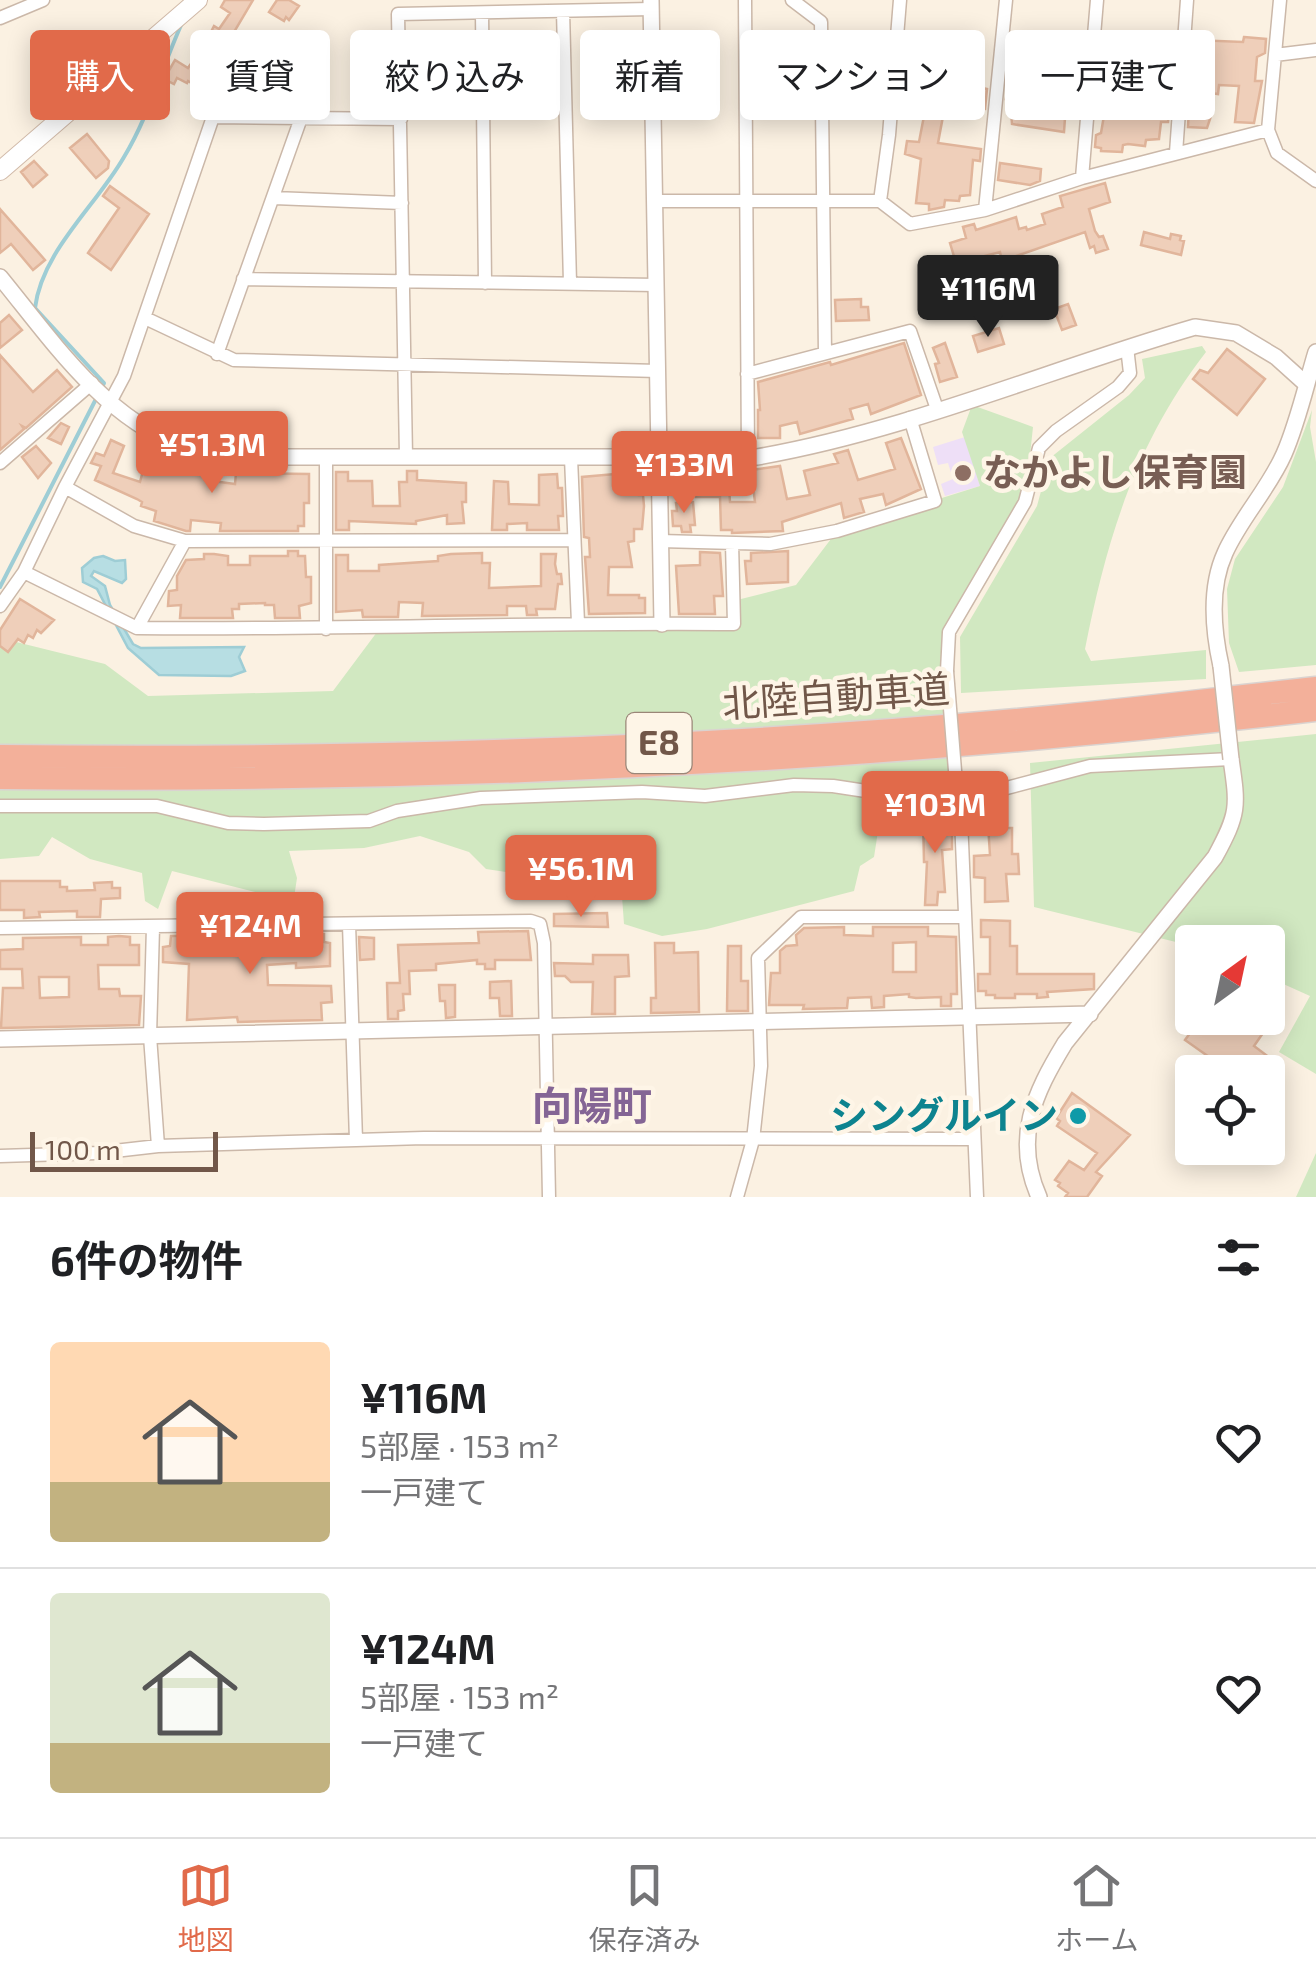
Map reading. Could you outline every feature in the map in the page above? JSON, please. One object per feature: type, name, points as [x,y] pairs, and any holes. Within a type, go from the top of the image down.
[{"type":"highway","name":"北陸自動車道","points":[[0,756],[316,756],[719,741],[1060,716],[1316,688]]},
{"type":"highway","name":"北陸自動車道","points":[[0,778],[315,778],[722,762],[1068,737],[1316,710]]},
{"type":"main road","points":[[0,171],[198,0]]},
{"type":"street","points":[[4,0],[17,10]]},
{"type":"street","points":[[0,18],[43,0]]},
{"type":"street","points":[[745,0],[748,456]]},
{"type":"street","points":[[792,0],[821,22],[825,353]]},
{"type":"street","points":[[880,201],[900,0]]},
{"type":"street","points":[[985,210],[1006,0]]},
{"type":"street","points":[[1082,178],[1097,0]]},
{"type":"street","points":[[1176,153],[1188,0]]},
{"type":"street","points":[[1280,0],[1268,130],[1277,153],[1316,181]]},
{"type":"street","points":[[398,30],[398,14],[564,11],[651,4],[662,624]]},
{"type":"street","points":[[564,11],[570,284]]},
{"type":"street","points":[[482,13],[485,283]]},
{"type":"street","points":[[1275,55],[1316,50]]},
{"type":"street","points":[[0,606],[24,572],[108,400],[124,376],[212,120]]},
{"type":"street","points":[[217,354],[300,120]]},
{"type":"street","points":[[401,120],[406,456]]},
{"type":"street","points":[[656,201],[880,201],[910,224],[985,210],[1082,178],[1268,130]]},
{"type":"street","points":[[274,198],[402,204]]},
{"type":"street","points":[[0,278],[68,360],[108,400],[178,444],[256,458],[659,459],[795,450],[910,418],[1195,327],[1236,333],[1276,357],[1306,384]]},
{"type":"street","points":[[243,279],[657,284]]},
{"type":"street","points":[[145,318],[234,360],[658,372]]},
{"type":"street","points":[[748,374],[910,331],[937,409]]},
{"type":"street","points":[[977,1197],[962,918],[961,800],[956,783],[947,670],[949,632],[1025,502],[1039,448],[1056,431],[1118,387],[1130,373],[1127,346]]},
{"type":"street","points":[[1039,1197],[1025,1144],[1028,1122],[1045,1076],[1065,1043],[1215,857],[1232,827],[1238,807],[1216,646],[1214,588],[1225,552],[1261,498],[1285,452],[1316,352]]},
{"type":"street","points":[[0,462],[93,384]]},
{"type":"street","points":[[660,541],[770,544],[837,531],[935,501],[910,418]]},
{"type":"street","points":[[326,456],[326,630]]},
{"type":"street","points":[[571,458],[578,622]]},
{"type":"street","points":[[65,487],[134,526],[185,541],[574,540]]},
{"type":"street","points":[[137,628],[185,541]]},
{"type":"street","points":[[24,572],[137,628],[326,630],[578,622],[734,624],[732,543]]},
{"type":"street","points":[[0,806],[157,806],[228,823],[264,824],[368,821],[397,811],[482,798],[642,792],[705,796],[794,785],[961,800],[1090,766],[1231,759]]},
{"type":"street","points":[[737,1197],[753,1140],[761,1066],[758,958],[801,917],[962,918]]},
{"type":"street","points":[[0,928],[532,921],[540,924],[544,943],[550,1197]]},
{"type":"street","points":[[348,924],[356,1140]]},
{"type":"street","points":[[153,927],[150,1036],[158,1146]]},
{"type":"street","points":[[0,1039],[1090,1014]]},
{"type":"street","points":[[0,1156],[356,1140],[973,1139]]},
{"type":"shaded area","name":"なかよし保育園","points":[[965,437],[980,486],[945,496],[941,484],[953,479],[948,463],[938,465],[933,447]]},
{"type":"green space","points":[[1202,346],[1206,352],[1161,421],[1128,493],[1103,568],[1085,649],[1091,661],[1206,650],[1206,679],[961,693],[960,637],[1037,506],[1050,458],[1145,378],[1142,359]]},
{"type":"green space","points":[[972,405],[1033,427],[1025,502],[949,632],[956,783],[909,801],[879,825],[874,857],[860,866],[854,891],[707,929],[662,936],[624,924],[619,855],[576,862],[547,858],[506,872],[486,869],[469,852],[420,836],[364,848],[289,851],[297,878],[290,924],[259,925],[259,893],[172,871],[158,909],[145,901],[142,873],[90,859],[52,837],[39,856],[0,859],[0,638],[105,664],[148,696],[333,691],[380,628],[733,624],[733,601],[796,585],[837,531],[980,486],[962,432]]},
{"type":"green space","points":[[1312,410],[1310,427],[1316,462],[1316,665],[1239,672],[1229,643],[1227,589],[1235,559],[1283,487]]},
{"type":"green space","points":[[1316,734],[1316,1074],[1279,1052],[1310,996],[1285,985],[1285,925],[1175,925],[1175,942],[1034,907],[1030,763]]},
{"type":"green space","points":[[1316,1153],[1316,1197],[1296,1197]]},
{"type":"water","points":[[103,556],[125,560],[126,579],[122,583],[94,571],[91,576],[105,586],[110,605],[133,644],[141,648],[244,647],[239,657],[245,671],[231,676],[159,675],[128,648],[97,589],[83,582],[82,568]]},
{"type":"building","points":[[225,0],[253,0],[235,30],[212,30],[214,26],[219,29],[230,13],[221,7]]},
{"type":"building","points":[[277,0],[289,0],[299,6],[289,20],[269,12]]},
{"type":"building","points":[[1244,37],[1266,39],[1265,53],[1257,57],[1255,81],[1262,81],[1254,123],[1235,122],[1239,86],[1219,85],[1215,94],[1215,41],[1243,42]]},
{"type":"building","points":[[175,60],[188,68],[190,65],[190,82],[177,78],[174,84],[170,82]]},
{"type":"building","points":[[923,120],[942,120],[938,143],[981,149],[980,161],[973,160],[970,195],[960,196],[959,201],[945,200],[944,207],[929,210],[929,204],[916,203],[921,159],[905,154],[907,141],[919,142]]},
{"type":"building","points":[[1012,120],[1065,120],[1064,132],[1012,124]]},
{"type":"building","points":[[1103,120],[1168,120],[1161,122],[1159,139],[1146,140],[1145,146],[1123,145],[1122,152],[1095,147],[1096,135],[1101,133]]},
{"type":"building","points":[[1188,120],[1210,120],[1207,128],[1188,127]]},
{"type":"building","points":[[87,134],[109,161],[108,168],[96,178],[70,148]]},
{"type":"building","points":[[34,161],[47,175],[33,187],[21,172]]},
{"type":"building","points":[[1000,163],[1041,169],[1040,181],[1030,185],[998,180]]},
{"type":"building","points":[[1105,183],[1110,202],[1089,209],[1095,231],[1103,236],[1108,249],[1096,253],[1085,232],[1002,261],[1000,252],[977,258],[980,267],[959,273],[950,243],[966,238],[963,227],[974,224],[976,230],[1016,217],[1019,229],[1027,230],[1045,224],[1042,214],[1063,207],[1060,196]]},
{"type":"building","points":[[110,186],[149,214],[111,270],[88,253],[119,208],[103,196]]},
{"type":"building","points":[[0,209],[45,260],[33,270],[11,244],[0,253]]},
{"type":"building","points":[[1144,232],[1170,239],[1171,234],[1181,236],[1181,255],[1141,245]]},
{"type":"building","points":[[861,299],[861,307],[868,307],[869,320],[836,321],[835,300]]},
{"type":"building","points":[[1068,304],[1076,325],[1062,330],[1054,309]]},
{"type":"building","points":[[9,315],[22,330],[0,348],[0,323]]},
{"type":"building","points":[[999,328],[1004,344],[978,352],[973,336]]},
{"type":"building","points":[[904,343],[921,395],[871,414],[868,404],[850,409],[853,419],[800,434],[797,422],[780,426],[780,438],[758,438],[758,382]]},
{"type":"building","points":[[945,343],[957,377],[940,382],[933,348]]},
{"type":"building","points":[[1227,349],[1265,379],[1237,415],[1193,379],[1200,370],[1208,373]]},
{"type":"building","points":[[0,355],[33,392],[57,370],[72,387],[26,428],[22,426],[24,429],[0,450]]},
{"type":"building","points":[[61,423],[69,427],[61,444],[48,438]]},
{"type":"building","points":[[901,438],[921,489],[886,505],[883,494],[860,499],[864,512],[844,518],[841,503],[782,522],[783,531],[732,533],[721,530],[720,497],[696,497],[695,469],[706,469],[706,480],[728,472],[730,502],[755,502],[751,470],[780,466],[787,499],[810,495],[804,471],[838,463],[834,454],[848,450],[858,480],[895,469],[886,443]]},
{"type":"building","points":[[111,440],[124,446],[113,473],[140,482],[145,463],[173,471],[176,462],[185,466],[184,470],[206,473],[205,480],[235,484],[236,473],[309,474],[304,526],[298,526],[298,531],[220,531],[221,523],[191,520],[190,531],[186,531],[154,521],[156,511],[95,480],[101,466],[91,463],[96,453],[104,456]]},
{"type":"building","points":[[36,446],[51,463],[38,478],[22,457]]},
{"type":"building","points":[[407,471],[417,471],[417,480],[466,483],[466,502],[462,502],[464,523],[447,524],[447,515],[416,524],[349,521],[349,530],[336,530],[336,472],[348,472],[348,481],[372,481],[373,506],[400,506],[399,482],[407,482]]},
{"type":"building","points":[[626,473],[639,477],[639,495],[643,495],[644,506],[642,529],[634,529],[634,541],[628,542],[632,567],[609,567],[608,595],[639,595],[645,598],[645,613],[589,614],[585,557],[590,557],[589,538],[584,537],[582,477]]},
{"type":"building","points":[[557,474],[563,516],[558,516],[559,530],[527,530],[527,523],[492,530],[494,481],[508,482],[509,504],[539,505],[539,475]]},
{"type":"building","points":[[693,502],[695,525],[690,525],[691,532],[682,532],[681,526],[673,526],[672,511],[677,511],[676,503]]},
{"type":"building","points":[[288,551],[305,556],[306,577],[311,577],[311,603],[299,606],[300,618],[275,618],[274,605],[265,603],[239,604],[239,609],[232,609],[233,618],[180,618],[181,605],[168,606],[169,591],[177,590],[177,576],[186,560],[214,554],[228,556],[228,565],[250,565],[250,556],[288,556]]},
{"type":"building","points":[[788,551],[788,582],[747,584],[745,561],[751,561],[751,553]]},
{"type":"building","points":[[700,552],[720,553],[723,596],[714,596],[715,614],[679,614],[676,566],[700,565]]},
{"type":"building","points":[[482,553],[482,563],[490,563],[489,588],[541,586],[541,554],[556,554],[562,584],[558,584],[555,609],[536,609],[537,615],[527,615],[526,606],[507,606],[507,615],[422,616],[423,603],[399,602],[398,617],[363,617],[362,610],[336,612],[336,555],[348,555],[348,571],[379,571],[379,565]]},
{"type":"building","points":[[20,599],[54,620],[41,633],[37,630],[33,638],[28,635],[24,643],[18,639],[8,652],[0,646],[0,630]]},
{"type":"building","points":[[987,809],[1006,809],[1006,828],[1012,828],[1012,854],[1018,854],[1019,874],[1006,874],[1008,901],[985,902],[985,878],[974,877],[974,856],[990,855]]},
{"type":"building","points":[[942,816],[943,831],[952,831],[952,849],[942,850],[945,892],[938,892],[937,905],[925,905],[923,817]]},
{"type":"building","points":[[551,864],[573,864],[573,875],[551,874]]},
{"type":"building","points":[[0,881],[60,881],[60,887],[67,887],[67,891],[95,890],[94,883],[112,882],[112,888],[120,888],[120,898],[101,899],[100,917],[77,917],[77,911],[39,912],[40,917],[24,918],[24,910],[0,910]]},
{"type":"building","points":[[607,913],[608,927],[554,926],[554,914]]},
{"type":"building","points":[[981,920],[1010,921],[1010,946],[1017,946],[1017,974],[1094,974],[1094,989],[1047,992],[1048,997],[1037,998],[1037,994],[1015,994],[1015,998],[995,998],[986,995],[986,991],[978,991],[978,974],[990,974],[990,937],[981,937]]},
{"type":"building","points":[[844,927],[844,935],[873,936],[873,927],[928,927],[928,936],[956,937],[957,994],[951,994],[951,1006],[941,1006],[941,997],[916,998],[909,994],[884,996],[884,1007],[872,1008],[871,997],[848,998],[847,1008],[769,1005],[771,973],[780,973],[780,951],[797,945],[796,935],[804,928]],"holes":[[[916,942],[916,972],[893,972],[893,943]]]},
{"type":"building","points":[[528,931],[531,960],[495,960],[495,969],[485,969],[485,964],[477,964],[477,960],[436,964],[436,970],[409,971],[410,994],[403,994],[404,1010],[398,1011],[398,1019],[388,1019],[387,983],[400,983],[398,945],[479,943],[478,932]]},
{"type":"building","points":[[324,934],[324,942],[330,943],[330,966],[267,965],[268,985],[331,986],[332,1002],[321,1003],[322,1020],[187,1020],[189,964],[163,962],[163,947],[170,946],[171,936],[218,935],[218,944],[228,944],[228,951],[251,951],[251,935]]},
{"type":"building","points":[[81,937],[81,945],[108,945],[108,937],[130,937],[130,945],[139,945],[139,965],[98,965],[99,989],[119,989],[120,996],[141,996],[139,1025],[1,1028],[3,988],[23,988],[22,969],[0,969],[0,950],[23,949],[23,938]],"holes":[[[39,977],[69,977],[69,997],[40,998]]]},
{"type":"building","points":[[359,937],[374,938],[374,959],[360,960]]},
{"type":"building","points":[[655,943],[674,943],[674,953],[698,952],[699,1012],[651,1013],[651,998],[656,998]]},
{"type":"building","points":[[728,946],[741,946],[741,981],[748,981],[748,1011],[727,1011]]},
{"type":"building","points":[[593,955],[628,955],[629,976],[615,977],[615,1014],[592,1014],[593,982],[571,982],[565,976],[555,976],[554,963],[593,964]]},
{"type":"building","points":[[511,981],[512,1016],[500,1016],[499,998],[490,998],[490,982]]},
{"type":"building","points":[[439,985],[455,985],[455,1017],[446,1018]]},
{"type":"building","points":[[1189,1035],[1262,1035],[1254,1046],[1266,1055],[1206,1055],[1185,1040]]},
{"type":"building","points":[[1072,1093],[1130,1135],[1096,1172],[1102,1176],[1087,1197],[1065,1197],[1068,1193],[1055,1180],[1069,1161],[1084,1170],[1097,1153],[1057,1126],[1060,1121],[1056,1118]]},
{"type":"waterway","points":[[102,387],[104,383],[35,308],[40,287],[59,248],[133,141],[182,23]]},
{"type":"waterway","points":[[0,587],[98,395]]},
{"type":"place","name":"なかよし保育園","points":[[963,473]]},
{"type":"place","name":"シングルイン","points":[[1078,1116]]},
{"type":"district","name":"向陽町","points":[[592,1106]]}]
